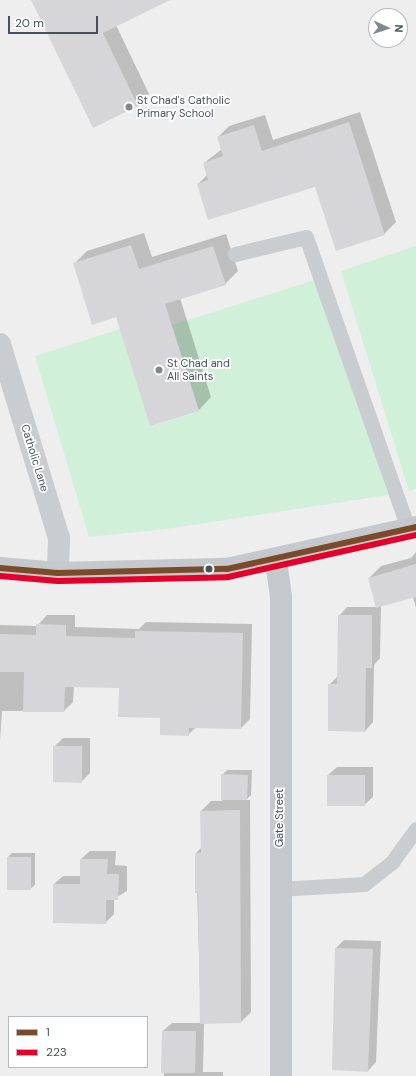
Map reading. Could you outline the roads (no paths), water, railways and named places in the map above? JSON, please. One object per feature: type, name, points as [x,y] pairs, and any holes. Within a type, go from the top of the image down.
[{"type":"main road","points":[[0,568],[58,573],[227,569],[276,561],[412,528]]},
{"type":"main road","name":"Gate Street","points":[[276,561],[281,597],[278,889],[281,1076]]},
{"type":"street","name":"Catholic Lane","points":[[0,344],[59,538],[58,573]]},
{"type":"lane","points":[[235,254],[306,237],[412,528]]},
{"type":"lane","points":[[278,889],[364,884],[392,862],[416,829]]},
{"type":"place","name":"St Chad's Catholic Primary School","points":[[129,107]]},
{"type":"place","name":"St Chad and All Saints","points":[[159,370]]}]
